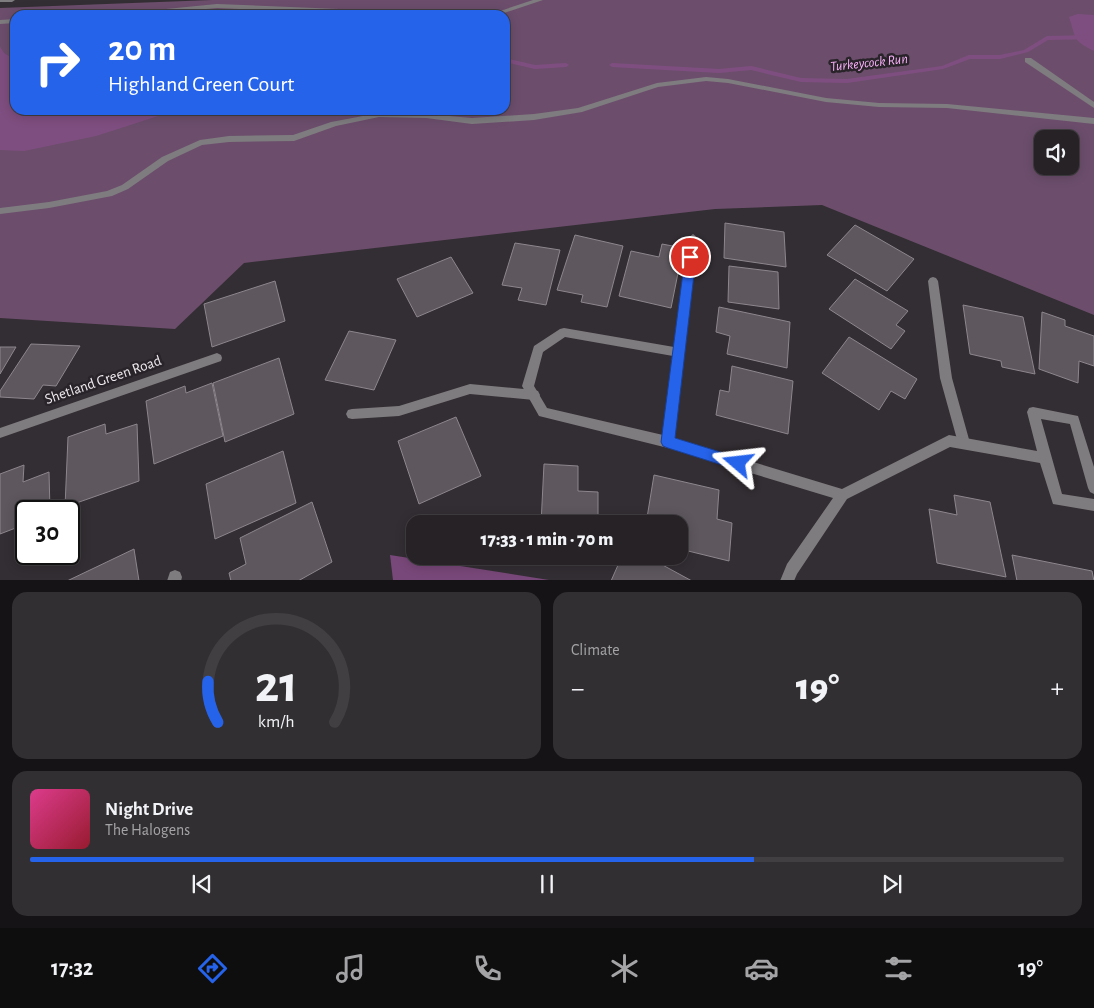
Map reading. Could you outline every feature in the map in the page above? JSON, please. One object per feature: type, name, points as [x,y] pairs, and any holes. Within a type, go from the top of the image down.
[{"type":"street","points":[[0,0],[12,0]]},
{"type":"street","points":[[507,10],[540,0]]},
{"type":"street","points":[[176,10],[217,6],[315,10]]},
{"type":"street","points":[[1028,60],[1094,106]]},
{"type":"street","points":[[0,211],[49,205],[109,194],[124,187],[165,159],[200,143],[229,139],[294,138],[334,124],[379,115],[426,116],[472,121],[534,117],[579,110],[657,85],[706,79],[728,81],[826,100],[879,105],[947,106],[1094,121]]},
{"type":"street","points":[[668,442],[692,238]]},
{"type":"street","points":[[932,281],[946,378],[964,443]]},
{"type":"street","points":[[679,352],[564,332],[538,349],[528,386],[543,412],[668,442],[844,495]]},
{"type":"street","name":"Shetland Green Road","points":[[0,433],[217,358]]},
{"type":"street","points":[[352,414],[399,410],[470,389],[534,395]]},
{"type":"street","points":[[1094,488],[1074,420],[1034,412],[1056,500],[1094,505]]},
{"type":"street","points":[[787,580],[792,569],[844,495],[949,441],[1045,458]]},
{"type":"shaded area","points":[[212,0],[1094,0],[1094,315],[822,205],[715,209],[244,263],[175,329],[0,318],[0,8]]},
{"type":"shaded area","points":[[1078,14],[1094,15],[1094,51],[1078,41],[1074,34],[1069,17]]},
{"type":"shaded area","points":[[0,47],[10,57],[10,115],[161,115],[96,136],[24,151],[0,150]]},
{"type":"shaded area","points":[[390,555],[406,558],[406,565],[454,565],[549,580],[393,580]]},
{"type":"building","points":[[725,223],[784,232],[786,267],[724,258]]},
{"type":"building","points":[[855,225],[914,259],[887,291],[827,255]]},
{"type":"building","points":[[575,235],[623,246],[607,307],[581,302],[583,295],[557,290]]},
{"type":"building","points":[[515,243],[560,250],[546,305],[518,300],[522,288],[502,285]]},
{"type":"building","points":[[662,244],[683,248],[671,308],[619,296],[631,251],[659,257]]},
{"type":"building","points":[[451,257],[473,293],[417,317],[397,279]]},
{"type":"building","points":[[729,266],[778,272],[779,309],[728,302]]},
{"type":"building","points":[[855,279],[908,311],[896,325],[905,331],[891,349],[829,309]]},
{"type":"building","points":[[275,281],[285,321],[212,347],[204,304]]},
{"type":"building","points":[[963,305],[1023,317],[1035,374],[1002,367],[1001,361],[970,354]]},
{"type":"building","points":[[719,307],[790,322],[787,368],[727,354],[730,336],[716,332]]},
{"type":"building","points":[[1042,312],[1065,320],[1065,326],[1094,336],[1094,366],[1079,361],[1078,383],[1039,369]]},
{"type":"building","points":[[349,331],[396,340],[374,390],[325,380]]},
{"type":"building","points":[[849,337],[917,379],[905,399],[891,391],[879,410],[822,373]]},
{"type":"building","points":[[31,344],[80,346],[56,386],[43,385],[34,399],[0,397],[0,391]]},
{"type":"building","points":[[0,347],[16,347],[0,374]]},
{"type":"building","points":[[279,358],[294,414],[225,442],[213,383]]},
{"type":"building","points":[[732,366],[793,381],[788,434],[716,415],[720,390],[729,392]]},
{"type":"building","points":[[212,383],[223,436],[154,464],[146,401],[185,386],[186,393]]},
{"type":"building","points":[[456,417],[481,476],[419,504],[398,441]]},
{"type":"building","points":[[105,424],[106,434],[137,424],[139,481],[80,502],[80,500],[65,500],[68,437]]},
{"type":"building","points":[[283,451],[296,503],[215,539],[206,484]]},
{"type":"building","points":[[544,464],[578,466],[578,491],[598,492],[598,515],[541,515]]},
{"type":"building","points":[[24,465],[23,482],[49,472],[50,500],[15,500],[15,528],[0,534],[0,474]]},
{"type":"building","points":[[654,475],[719,490],[717,519],[732,523],[729,561],[688,551],[688,515],[647,515]]},
{"type":"building","points":[[954,495],[990,502],[1006,577],[937,563],[929,509],[957,515]]},
{"type":"building","points":[[312,502],[332,562],[300,580],[231,580],[229,573],[246,564],[240,538]]},
{"type":"building","points":[[134,549],[139,580],[69,580]]},
{"type":"building","points":[[1012,555],[1092,571],[1094,580],[1017,580]]},
{"type":"building","points":[[618,565],[663,565],[690,580],[611,580]]},
{"type":"waterway","name":"Turkeycock Run","points":[[612,65],[719,71],[751,68],[801,80],[847,81],[943,67],[969,57],[1000,57],[1026,51],[1047,38],[1094,37]]},
{"type":"waterway","name":"Turkeycock Run","points":[[510,61],[535,67],[566,65]]},
{"type":"route","points":[[690,257],[668,442],[738,463]]}]
